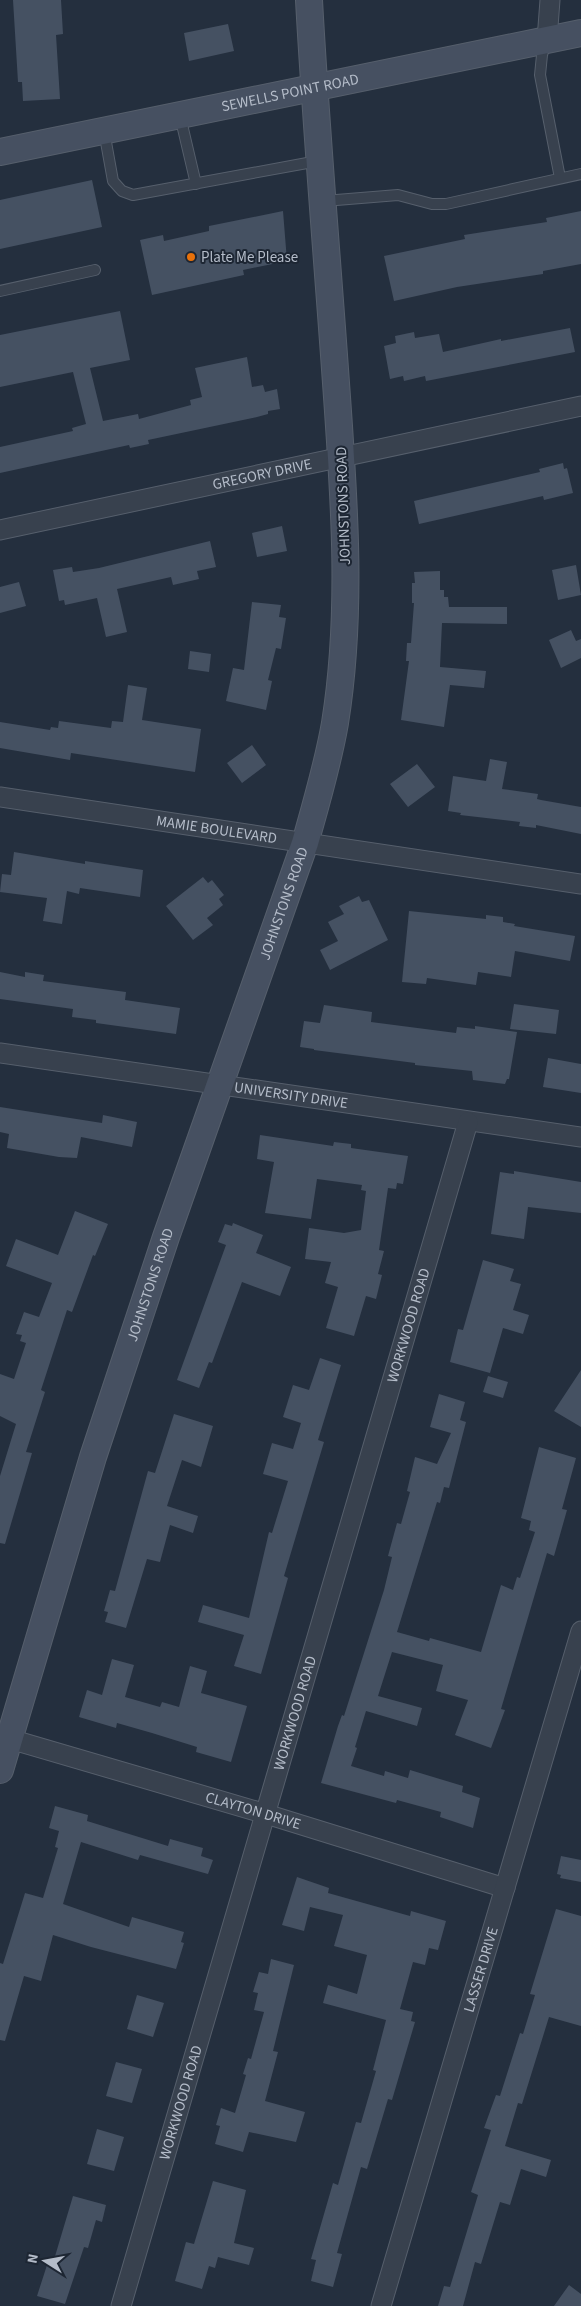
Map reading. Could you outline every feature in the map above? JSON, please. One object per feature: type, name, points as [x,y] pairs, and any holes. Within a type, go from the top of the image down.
[{"type":"street","name":"JOHNSTONS ROAD","points":[[0,1770],[4,1738],[93,1457],[219,1083],[305,844],[323,780],[335,723],[342,666],[346,590],[345,502],[309,0]]},
{"type":"street","points":[[546,40],[550,0]]},
{"type":"street","name":"SEWELLS POINT ROAD","points":[[0,152],[581,33]]},
{"type":"street","name":"GREGORY DRIVE","points":[[0,530],[581,406]]},
{"type":"street","name":"MAMIE BOULEVARD","points":[[0,797],[581,884]]},
{"type":"street","name":"UNIVERSITY DRIVE","points":[[0,1053],[95,1068],[219,1083],[468,1122],[581,1137]]},
{"type":"street","name":"WORKWOOD ROAD","points":[[121,2306],[468,1122]]},
{"type":"street","name":"LASSER DRIVE","points":[[381,2306],[581,1631]]},
{"type":"street","name":"CLAYTON DRIVE","points":[[4,1738],[266,1814],[505,1888]]},
{"type":"lane","points":[[546,40],[540,75],[560,178]]},
{"type":"lane","points":[[180,116],[196,184]]},
{"type":"lane","points":[[104,131],[113,182],[122,191],[133,195],[320,161]]},
{"type":"lane","points":[[324,201],[398,195],[432,204],[446,204],[581,174]]},
{"type":"lane","points":[[0,291],[96,270]]},
{"type":"building","points":[[13,0],[61,0],[63,34],[56,35],[60,99],[23,101],[22,82],[18,82]]},
{"type":"building","points":[[228,24],[234,51],[189,61],[184,33]]},
{"type":"building","points":[[92,180],[102,227],[0,249],[0,200]]},
{"type":"building","points":[[283,211],[287,261],[243,270],[244,275],[152,295],[140,240],[163,235],[164,241],[209,231],[209,226]]},
{"type":"building","points":[[581,211],[581,264],[543,271],[543,274],[457,287],[394,301],[384,256],[465,239],[464,235],[547,222],[546,218]]},
{"type":"building","points":[[120,311],[130,360],[90,368],[103,421],[138,414],[139,419],[191,405],[190,400],[202,397],[195,368],[247,357],[252,387],[263,385],[265,392],[277,389],[280,409],[268,411],[268,414],[257,417],[148,440],[149,444],[130,448],[129,445],[0,473],[0,447],[73,431],[72,428],[86,424],[73,372],[0,387],[0,335]]},
{"type":"building","points":[[570,328],[575,352],[426,381],[425,376],[404,381],[403,376],[390,379],[384,346],[396,343],[395,336],[414,332],[415,338],[439,334],[443,352],[501,339],[501,341]]},
{"type":"building","points":[[563,463],[564,469],[567,468],[573,493],[544,500],[543,496],[419,524],[414,501],[540,472],[539,469]]},
{"type":"building","points":[[282,526],[287,551],[257,557],[252,533]]},
{"type":"building","points":[[210,541],[216,567],[197,571],[199,579],[173,585],[171,577],[117,589],[127,632],[106,637],[97,598],[65,605],[64,600],[59,601],[53,570],[72,567],[73,572],[99,568]]},
{"type":"building","points":[[576,565],[581,595],[558,600],[552,570]]},
{"type":"building","points":[[440,571],[440,590],[444,590],[444,597],[448,597],[449,607],[507,607],[507,624],[442,623],[440,667],[486,671],[484,688],[450,685],[444,727],[401,720],[409,661],[406,661],[407,643],[411,643],[414,603],[412,603],[412,583],[415,583],[414,572]]},
{"type":"building","points":[[19,582],[26,606],[0,613],[0,587]]},
{"type":"building","points":[[252,602],[281,605],[279,617],[286,618],[281,649],[276,648],[268,680],[272,681],[266,710],[226,701],[233,668],[244,670]]},
{"type":"building","points":[[571,630],[576,641],[581,639],[581,658],[561,668],[549,640]]},
{"type":"building","points":[[190,651],[211,654],[209,672],[188,669]]},
{"type":"building","points":[[128,685],[147,688],[142,720],[201,729],[195,772],[71,753],[70,760],[0,748],[0,722],[50,730],[51,727],[58,728],[59,721],[111,728],[112,721],[123,722]]},
{"type":"building","points":[[252,745],[266,765],[242,783],[227,763]]},
{"type":"building","points":[[490,759],[507,762],[502,789],[538,794],[537,799],[581,807],[581,834],[536,825],[536,828],[519,826],[520,822],[460,815],[461,813],[448,811],[453,776],[486,781]]},
{"type":"building","points":[[417,764],[435,787],[408,807],[390,784]]},
{"type":"building","points":[[14,852],[85,864],[85,861],[143,870],[140,897],[80,888],[79,894],[67,891],[62,924],[43,921],[47,898],[0,892],[2,874],[11,875]]},
{"type":"building","points":[[203,877],[208,883],[212,880],[224,895],[219,899],[223,905],[207,918],[213,925],[193,940],[166,906]]},
{"type":"building","points":[[359,896],[362,902],[369,900],[388,940],[330,970],[320,950],[338,941],[328,922],[344,914],[339,906]]},
{"type":"building","points":[[409,911],[486,919],[486,915],[503,917],[503,922],[515,924],[514,926],[575,936],[570,961],[515,951],[511,977],[478,972],[476,985],[427,978],[426,984],[402,982]]},
{"type":"building","points":[[0,972],[25,977],[25,972],[44,975],[43,981],[126,992],[125,1000],[180,1008],[176,1034],[96,1023],[96,1020],[72,1017],[73,1009],[0,999]]},
{"type":"building","points":[[514,1004],[559,1010],[556,1034],[510,1029]]},
{"type":"building","points":[[324,1005],[372,1012],[371,1022],[456,1033],[457,1027],[475,1029],[475,1026],[517,1032],[509,1079],[507,1079],[505,1084],[473,1080],[472,1071],[415,1065],[415,1063],[300,1047],[304,1021],[320,1023]]},
{"type":"building","points":[[548,1058],[581,1064],[581,1093],[543,1087]]},
{"type":"building","points":[[0,1107],[102,1123],[103,1115],[137,1122],[132,1147],[81,1137],[77,1158],[59,1157],[7,1148],[9,1134],[0,1132]]},
{"type":"building","points":[[260,1135],[333,1146],[334,1142],[351,1144],[351,1148],[408,1156],[403,1184],[397,1183],[396,1189],[388,1188],[379,1250],[384,1251],[378,1274],[382,1275],[376,1299],[366,1296],[354,1336],[326,1328],[338,1287],[325,1283],[331,1262],[305,1259],[309,1228],[344,1233],[361,1230],[366,1191],[361,1190],[362,1185],[317,1179],[311,1219],[265,1213],[274,1162],[257,1159]]},
{"type":"building","points":[[514,1171],[581,1182],[581,1213],[528,1207],[524,1239],[491,1234],[500,1172],[514,1174]]},
{"type":"building","points":[[75,1211],[108,1224],[95,1256],[93,1255],[72,1312],[67,1310],[41,1390],[45,1392],[26,1452],[32,1453],[5,1544],[0,1543],[0,1476],[16,1424],[0,1416],[0,1374],[14,1379],[26,1343],[20,1341],[22,1335],[16,1334],[24,1312],[39,1317],[52,1283],[6,1266],[16,1239],[58,1255]]},
{"type":"building","points":[[233,1223],[263,1235],[256,1253],[291,1267],[280,1296],[242,1282],[212,1363],[209,1362],[199,1388],[177,1380],[226,1245],[218,1242],[225,1224],[232,1226]]},
{"type":"building","points":[[483,1260],[514,1269],[510,1281],[521,1284],[513,1310],[529,1315],[523,1334],[503,1328],[490,1373],[450,1362],[458,1329],[463,1330]]},
{"type":"building","points":[[320,1358],[341,1365],[318,1440],[324,1442],[284,1576],[288,1578],[261,1674],[234,1666],[244,1635],[198,1622],[203,1605],[249,1618],[269,1532],[272,1533],[288,1481],[263,1474],[272,1443],[293,1449],[301,1423],[283,1417],[293,1385],[309,1390]]},
{"type":"building","points":[[581,1370],[581,1427],[554,1411]]},
{"type":"building","points":[[488,1376],[508,1382],[503,1398],[483,1392]]},
{"type":"building","points":[[439,1394],[465,1402],[460,1420],[466,1422],[449,1488],[444,1487],[440,1503],[437,1502],[397,1632],[429,1641],[430,1638],[481,1652],[501,1585],[513,1590],[517,1577],[520,1578],[535,1532],[529,1530],[531,1521],[521,1518],[539,1447],[576,1458],[562,1509],[567,1510],[554,1556],[547,1553],[501,1709],[505,1710],[491,1748],[455,1735],[468,1700],[436,1691],[443,1665],[392,1652],[378,1696],[422,1708],[417,1726],[366,1711],[355,1747],[357,1748],[351,1766],[384,1776],[385,1771],[408,1778],[410,1770],[463,1786],[462,1792],[480,1798],[473,1828],[440,1817],[441,1812],[397,1800],[396,1803],[321,1783],[338,1726],[342,1715],[344,1716],[384,1590],[392,1557],[388,1556],[397,1523],[401,1524],[410,1492],[407,1491],[415,1457],[437,1464],[451,1433],[430,1427]]},
{"type":"building","points":[[174,1414],[213,1426],[201,1467],[182,1460],[167,1506],[198,1516],[193,1533],[170,1525],[160,1562],[147,1559],[126,1628],[105,1622],[108,1612],[104,1611],[110,1590],[115,1591],[148,1471],[155,1473]]},
{"type":"building","points":[[112,1659],[134,1665],[125,1697],[160,1707],[162,1702],[179,1707],[190,1666],[207,1671],[201,1693],[247,1706],[231,1762],[196,1752],[197,1747],[152,1733],[117,1723],[116,1728],[79,1717],[87,1690],[102,1695]]},
{"type":"building","points":[[55,1806],[88,1815],[87,1821],[168,1846],[170,1839],[203,1848],[201,1856],[213,1860],[208,1874],[140,1855],[138,1860],[81,1842],[63,1904],[129,1927],[132,1917],[184,1932],[181,1942],[184,1943],[176,1969],[53,1935],[41,1981],[24,1976],[5,2041],[0,2040],[0,1963],[3,1964],[25,1893],[43,1898],[58,1848],[55,1847],[59,1831],[49,1828]]},
{"type":"building","points":[[561,1856],[581,1860],[581,1882],[560,1878],[561,1875],[557,1874]]},
{"type":"building","points":[[297,1877],[329,1888],[328,1893],[410,1916],[411,1911],[446,1921],[438,1950],[429,1948],[425,1965],[413,1962],[400,2009],[413,2012],[411,2021],[415,2022],[392,2100],[388,2099],[367,2169],[361,2167],[337,2253],[342,2254],[333,2287],[311,2281],[316,2260],[311,2259],[333,2183],[338,2185],[356,2122],[361,2123],[376,2071],[373,2070],[386,2020],[323,2003],[328,1985],[357,1994],[367,1955],[334,1946],[343,1915],[310,1907],[304,1931],[282,1925]]},
{"type":"building","points":[[556,1909],[581,1916],[581,2026],[549,2017],[522,2104],[518,2103],[505,2146],[551,2160],[546,2177],[521,2169],[510,2205],[500,2202],[481,2264],[475,2262],[463,2306],[438,2306],[444,2286],[450,2287],[478,2195],[471,2192],[491,2130],[484,2128],[496,2095],[500,2096],[520,2033],[523,2034],[535,1995],[530,1994]]},
{"type":"building","points":[[271,1959],[294,1965],[273,2051],[278,2052],[265,2101],[305,2112],[296,2142],[249,2132],[243,2152],[215,2144],[220,2126],[216,2125],[221,2108],[235,2113],[246,2075],[243,2074],[248,2058],[251,2059],[264,2012],[254,2010],[258,1993],[253,1992],[259,1972],[268,1974]]},
{"type":"building","points":[[137,1995],[164,2003],[153,2037],[127,2029]]},
{"type":"building","points":[[116,2062],[142,2069],[132,2103],[106,2096]]},
{"type":"building","points":[[97,2129],[124,2137],[114,2171],[87,2164]]},
{"type":"building","points":[[213,2181],[246,2190],[234,2243],[254,2248],[249,2265],[218,2257],[215,2268],[209,2266],[202,2289],[175,2281],[186,2242],[194,2244]]},
{"type":"building","points":[[73,2196],[106,2205],[102,2222],[96,2220],[88,2248],[84,2247],[65,2304],[37,2296],[48,2262],[53,2263]]},
{"type":"building","points":[[569,2285],[581,2294],[581,2306],[554,2306]]},
{"type":"place","name":"Plate Me Please","points":[[191,257]]}]
